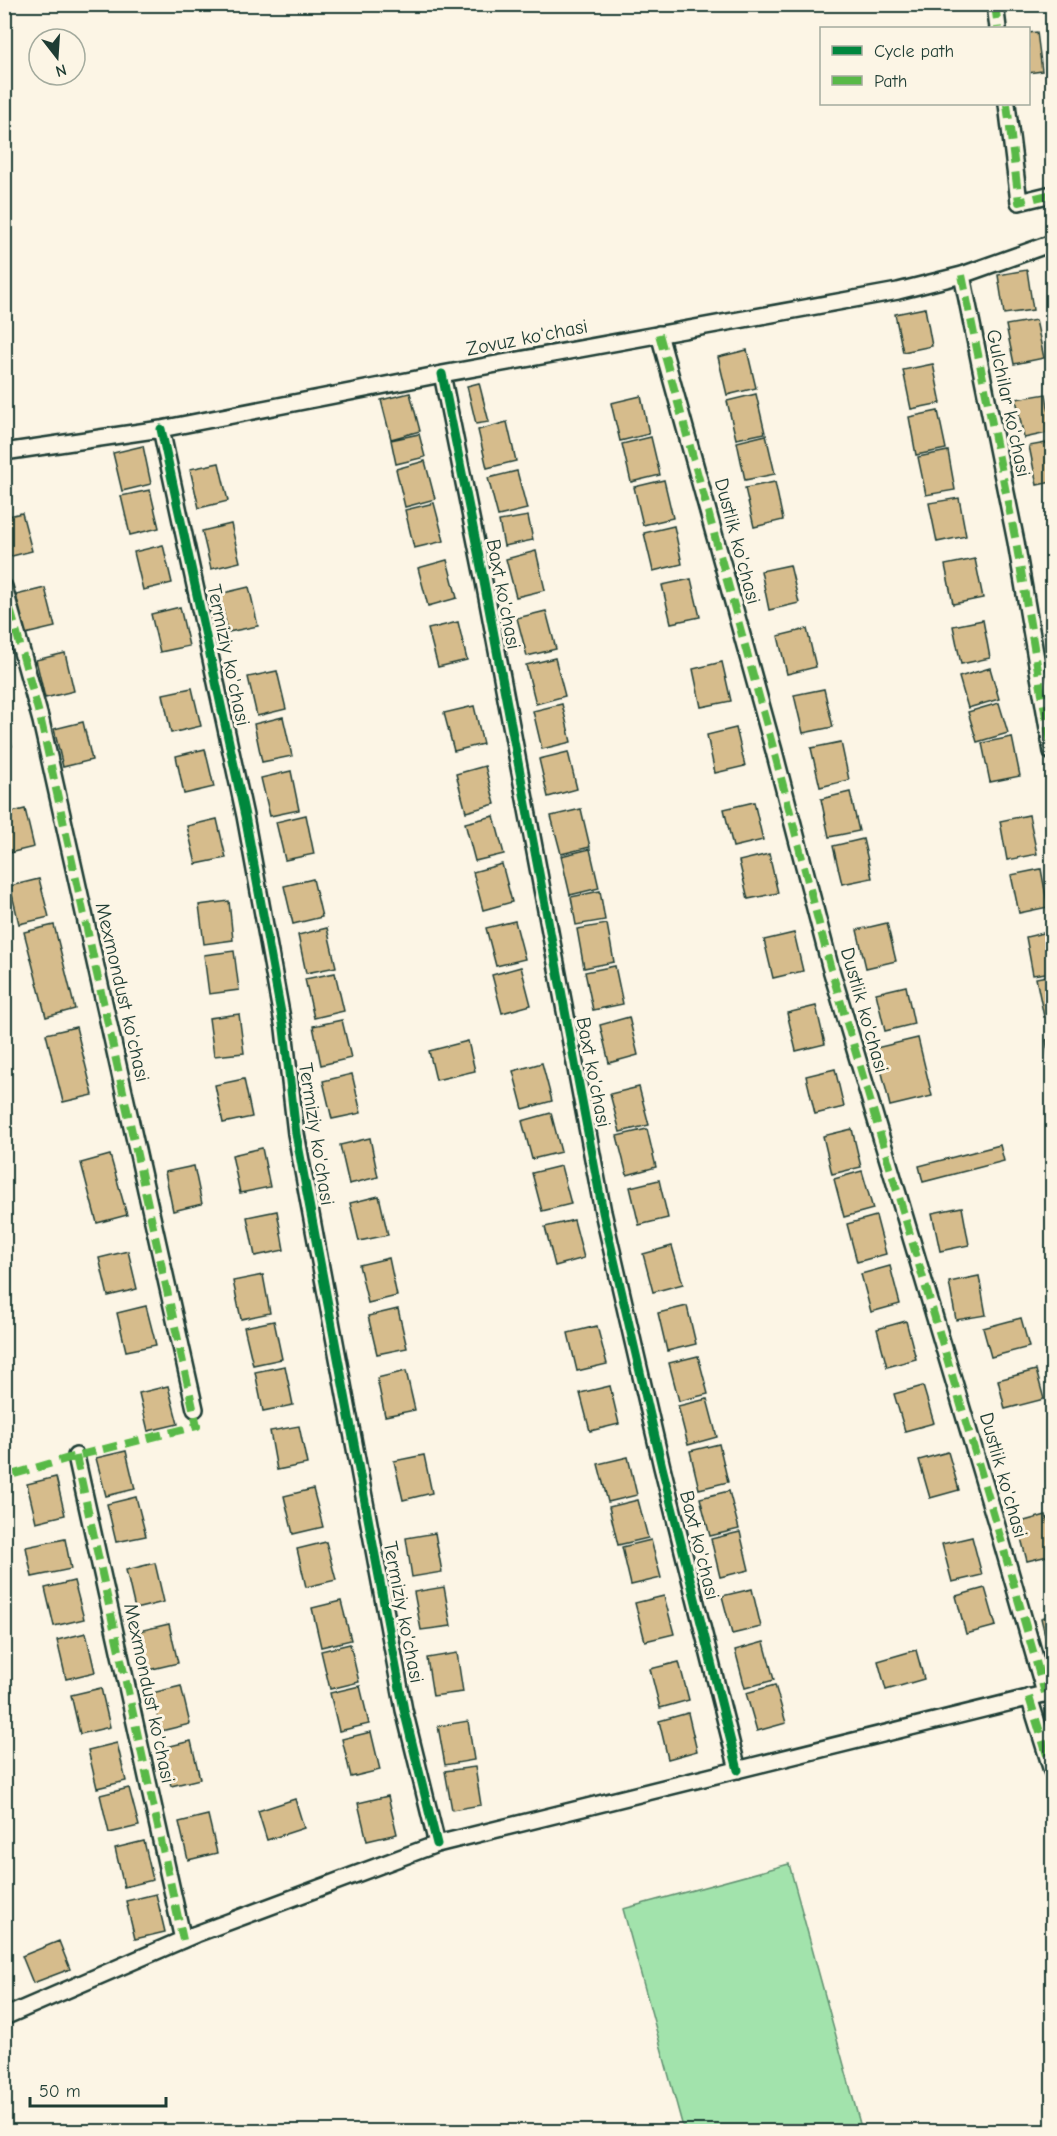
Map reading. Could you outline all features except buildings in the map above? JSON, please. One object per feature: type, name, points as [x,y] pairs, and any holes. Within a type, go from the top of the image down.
[{"type":"street","points":[[995,4],[998,27]]},
{"type":"street","points":[[1007,105],[1019,202],[1053,194]]},
{"type":"street","name":"Zovuz ko'chasi","points":[[4,452],[161,429],[442,374],[898,291],[962,275],[1053,243]]},
{"type":"street","name":"Gulchilar ko'chasi","points":[[962,275],[1016,542],[1051,729],[1053,752]]},
{"type":"street","name":"Dustlik ko'chasi","points":[[659,334],[774,751],[830,966],[1049,1693]]},
{"type":"street","name":"Baxt ko'chasi","points":[[442,374],[484,582],[603,1212],[662,1467],[738,1770]]},
{"type":"street","name":"Termiziy ko'chasi","points":[[161,429],[245,816],[284,1029],[296,1134],[404,1710],[437,1845]]},
{"type":"street","name":"Mexmondust ko'chasi","points":[[4,586],[41,721],[195,1409]]},
{"type":"street","name":"Mexmondust ko'chasi","points":[[76,1456],[183,1940]]},
{"type":"street","points":[[4,2017],[183,1940],[437,1845],[1049,1693]]},
{"type":"street","points":[[1029,1697],[1053,1771]]},
{"type":"green space","points":[[789,1864],[862,2131],[684,2131],[623,1909]]},
{"type":"marked path","points":[[995,4],[998,27]]},
{"type":"marked path","points":[[1007,105],[1019,202],[1052,194]]},
{"type":"marked path","points":[[962,275],[1016,542],[1052,752]]},
{"type":"marked path","points":[[659,334],[774,751],[830,966],[1045,1693]]},
{"type":"marked path","points":[[4,587],[41,721],[197,1426],[76,1456],[4,1477]]},
{"type":"marked path","points":[[76,1456],[183,1940]]},
{"type":"marked path","points":[[1029,1697],[1052,1771]]},
{"type":"cycle path","points":[[442,374],[484,582],[603,1212],[662,1467],[738,1770]]},
{"type":"cycle path","points":[[161,429],[245,816],[284,1029],[296,1134],[404,1710],[437,1844]]}]
